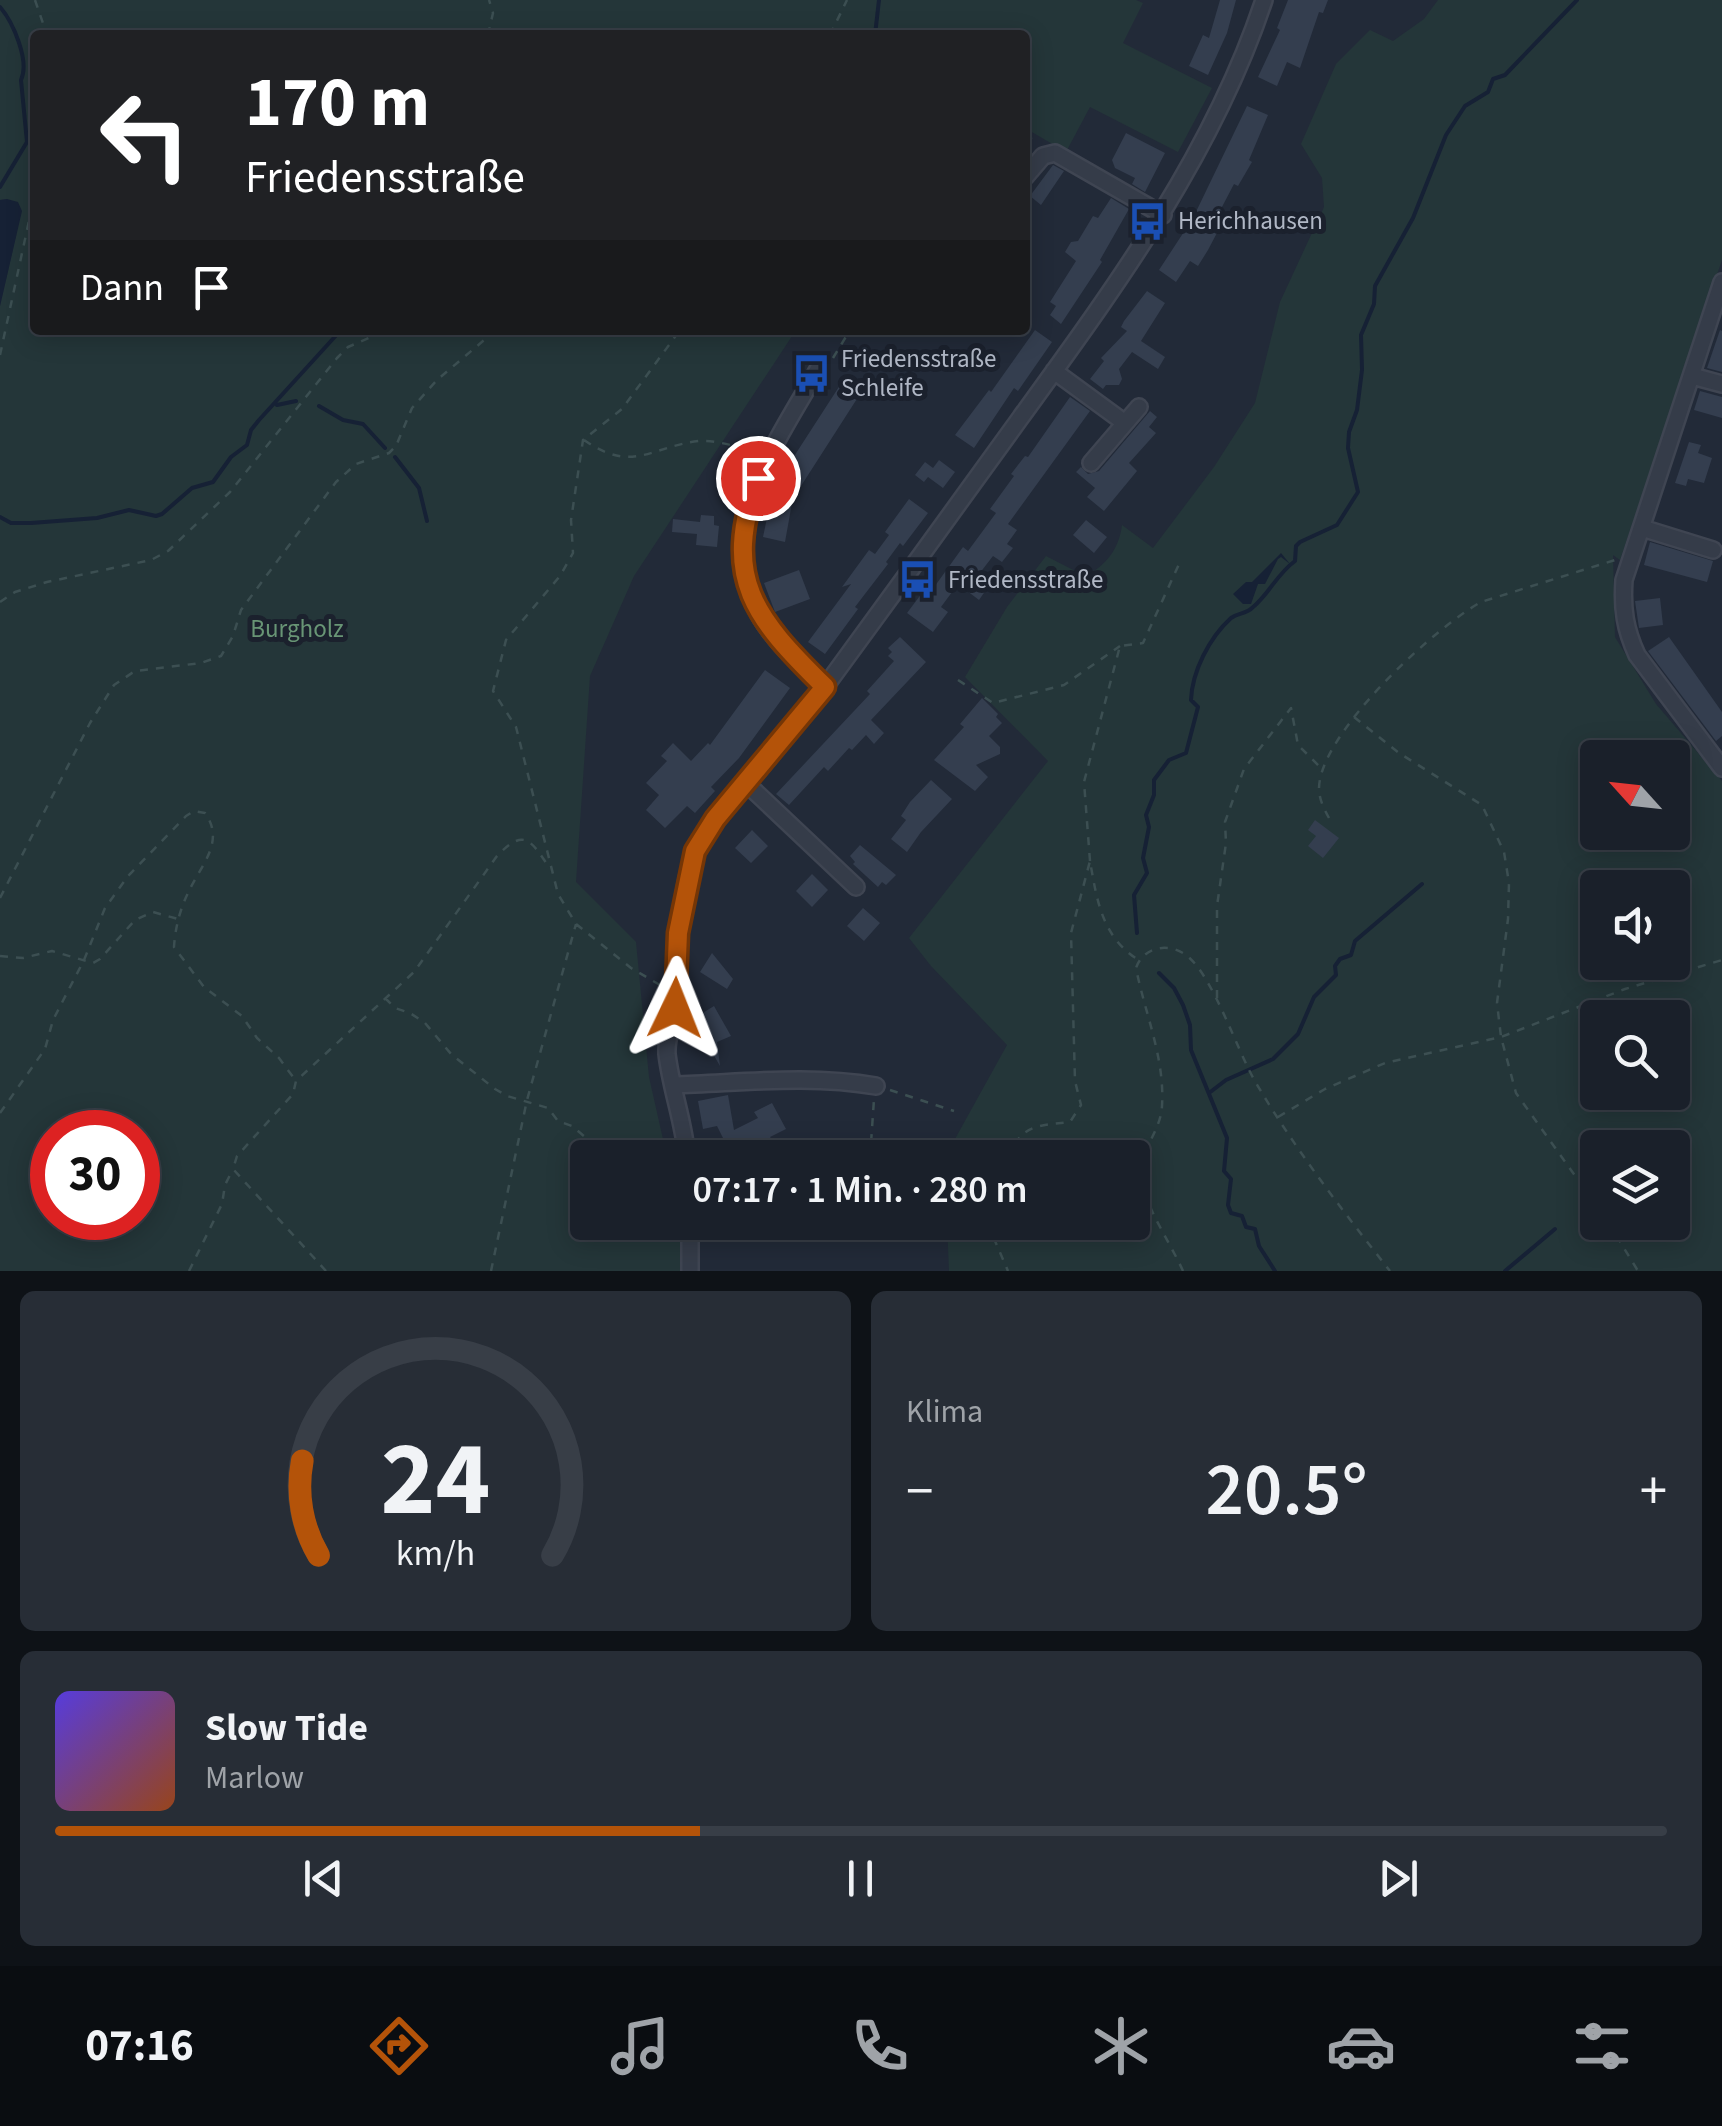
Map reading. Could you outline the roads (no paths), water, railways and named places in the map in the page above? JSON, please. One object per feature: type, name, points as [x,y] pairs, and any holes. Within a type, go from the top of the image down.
[{"type":"street","points":[[686,1140],[667,1040],[675,1008],[678,933],[695,851],[715,819],[825,687],[1163,214],[1199,150],[1254,33],[1264,0]]},
{"type":"street","points":[[1030,170],[1043,156],[1055,153],[1163,214]]},
{"type":"street","points":[[1722,282],[1624,580],[1622,608],[1628,634],[1658,684],[1722,768]]},
{"type":"street","points":[[820,366],[758,478],[743,528],[742,556],[760,617],[779,642],[825,687]]},
{"type":"street","points":[[1054,371],[1125,423]]},
{"type":"street","points":[[1692,376],[1722,384]]},
{"type":"street","points":[[1092,463],[1139,407]]},
{"type":"street","points":[[1642,528],[1713,550]]},
{"type":"street","points":[[747,784],[856,888]]},
{"type":"street","points":[[674,1085],[792,1080],[851,1081],[876,1086]]},
{"type":"street","points":[[690,1240],[690,1271]]},
{"type":"water","points":[[0,200],[18,202],[22,211],[0,306]]},
{"type":"water","points":[[1281,553],[1290,564],[1278,559],[1265,584],[1258,584],[1251,604],[1243,604],[1233,594],[1246,582],[1252,582]]},
{"type":"waterway","points":[[876,30],[879,0]]},
{"type":"waterway","points":[[1137,933],[1134,895],[1147,873],[1143,858],[1149,827],[1146,815],[1154,795],[1154,780],[1169,760],[1186,753],[1198,707],[1191,700],[1192,689],[1203,656],[1223,626],[1252,608],[1295,561],[1296,546],[1337,525],[1358,492],[1348,448],[1362,370],[1361,335],[1374,304],[1375,286],[1413,218],[1446,135],[1465,106],[1488,92],[1493,79],[1505,75],[1577,0]]},
{"type":"waterway","points":[[0,7],[22,53],[27,142],[0,187]]},
{"type":"waterway","points":[[0,517],[11,523],[31,523],[97,518],[129,510],[162,514],[192,488],[213,482],[231,457],[247,445],[259,420],[336,335]]},
{"type":"waterway","points":[[277,405],[296,401]]},
{"type":"waterway","points":[[319,406],[343,420],[363,424],[385,448]]},
{"type":"waterway","points":[[395,457],[419,488],[427,521]]},
{"type":"waterway","points":[[1209,1093],[1226,1080],[1273,1059],[1298,1034],[1314,997],[1336,975],[1335,966],[1340,959],[1351,955],[1355,941],[1422,884]]},
{"type":"waterway","points":[[1159,973],[1183,1005],[1190,1025],[1191,1050],[1227,1138],[1224,1171],[1231,1179],[1231,1213],[1242,1216],[1246,1227],[1255,1229],[1259,1246],[1275,1271]]},
{"type":"waterway","points":[[1505,1271],[1555,1229]]},
{"type":"place","name":"Herichhausen","points":[[1148,221]]},
{"type":"place","name":"Friedensstraße Schleife","points":[[811,373]]},
{"type":"place","name":"Friedensstraße","points":[[918,580]]},
{"type":"park label","name":"Burgholz","points":[[297,629]]}]
